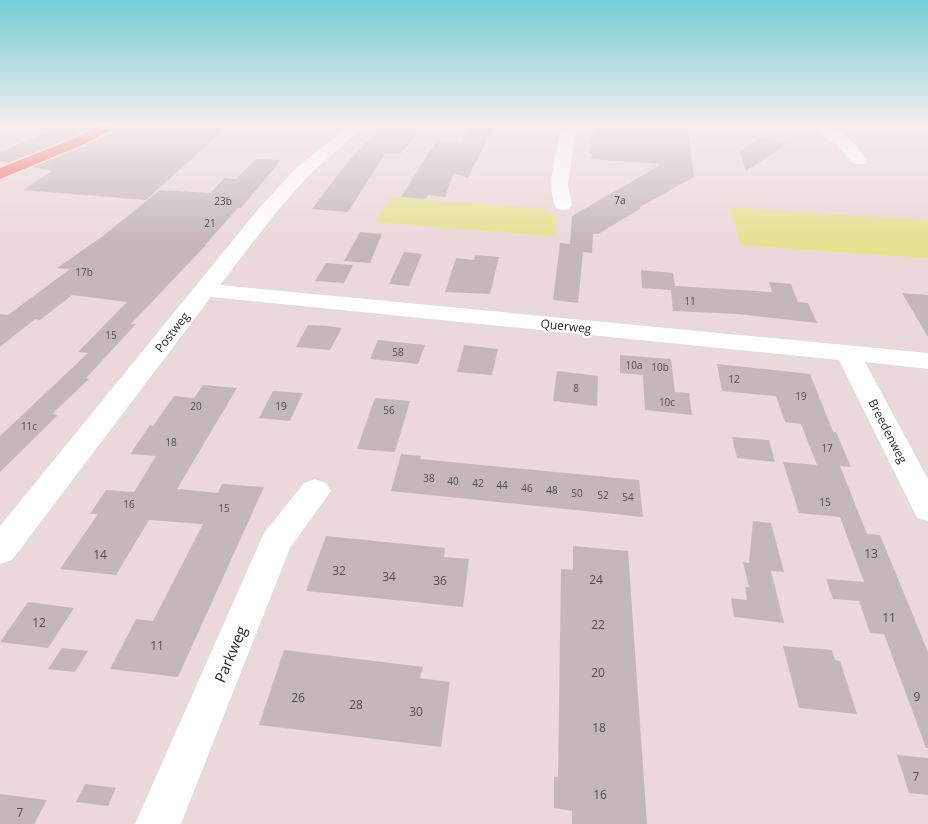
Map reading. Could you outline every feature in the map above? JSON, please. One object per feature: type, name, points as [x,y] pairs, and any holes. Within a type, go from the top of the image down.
[{"type":"main road","points":[[0,174],[21,165]]},
{"type":"street","name":"Postweg","points":[[0,550],[284,190],[310,165]]},
{"type":"street","points":[[562,165],[559,185],[563,205]]},
{"type":"street","name":"Querweg","points":[[204,290],[928,361]]},
{"type":"street","name":"Breedenweg","points":[[848,354],[928,509]]},
{"type":"street","name":"Parkweg","points":[[158,824],[276,542],[315,492]]},
{"type":"shaded area","points":[[392,197],[546,209],[557,217],[555,236],[375,222]]},
{"type":"shaded area","points":[[729,207],[928,220],[928,258],[741,245]]},
{"type":"building","points":[[37,165],[184,165],[146,200],[23,190],[52,171],[33,167]]},
{"type":"building","points":[[250,165],[276,165],[241,208],[238,208],[206,245],[131,324],[136,324],[86,378],[89,379],[52,414],[58,415],[0,472],[0,436],[88,353],[78,352],[127,302],[72,295],[40,320],[35,319],[0,347],[0,314],[8,315],[70,269],[57,268],[103,236],[160,190],[211,193],[224,178],[236,179]]},
{"type":"building","points":[[345,165],[378,165],[348,212],[312,209]]},
{"type":"building","points":[[421,165],[474,165],[468,178],[454,173],[445,197],[428,195],[426,199],[401,197]]},
{"type":"building","points":[[659,165],[693,165],[694,177],[640,207],[640,209],[598,234],[593,234],[592,253],[583,252],[578,303],[553,300],[560,243],[570,244],[572,216]]},
{"type":"building","points":[[744,165],[755,165],[746,171]]},
{"type":"building","points":[[360,232],[382,234],[370,263],[344,261]]},
{"type":"building","points":[[404,252],[422,254],[409,286],[389,284]]},
{"type":"building","points":[[475,255],[499,257],[490,294],[445,292],[456,258],[474,260]]},
{"type":"building","points":[[326,263],[353,265],[344,283],[315,281]]},
{"type":"building","points":[[641,270],[673,273],[675,286],[772,292],[769,282],[791,284],[798,302],[808,303],[817,323],[738,314],[673,311],[671,290],[642,288]]},
{"type":"building","points":[[902,293],[928,295],[928,337]]},
{"type":"building","points":[[308,325],[342,328],[330,350],[296,347]]},
{"type":"building","points":[[378,340],[425,345],[418,364],[370,359]]},
{"type":"building","points":[[464,345],[498,349],[492,375],[457,372]]},
{"type":"building","points":[[620,355],[671,359],[675,392],[689,393],[692,415],[645,410],[643,375],[620,373]]},
{"type":"building","points":[[717,364],[810,374],[833,432],[836,432],[851,467],[840,466],[867,534],[880,535],[928,652],[928,748],[926,748],[884,634],[870,633],[859,601],[833,599],[826,579],[864,582],[840,517],[799,513],[783,462],[817,465],[801,424],[785,422],[776,396],[722,391]]},
{"type":"building","points":[[557,371],[598,376],[597,406],[553,401]]},
{"type":"building","points":[[203,385],[237,388],[177,489],[218,493],[222,484],[264,487],[178,677],[110,669],[136,619],[153,621],[203,524],[149,520],[116,575],[60,569],[98,514],[90,514],[106,490],[134,492],[156,456],[130,454],[150,425],[153,426],[174,396],[194,398]]},
{"type":"building","points":[[273,391],[303,393],[290,421],[259,418]]},
{"type":"building","points":[[375,398],[410,401],[395,452],[357,449]]},
{"type":"building","points":[[732,437],[769,440],[775,462],[737,458]]},
{"type":"building","points":[[401,454],[421,456],[420,459],[639,480],[643,517],[391,491]]},
{"type":"building","points":[[753,521],[771,523],[784,572],[771,571],[784,623],[734,617],[731,598],[747,600],[745,587],[749,587],[743,562],[749,563]]},
{"type":"building","points":[[326,536],[445,548],[444,557],[469,559],[463,607],[306,591]]},
{"type":"building","points":[[573,546],[628,551],[647,824],[572,824],[572,811],[554,808],[554,777],[558,777],[561,569],[573,570]]},
{"type":"building","points":[[28,602],[74,608],[48,648],[0,642]]},
{"type":"building","points":[[783,646],[832,650],[835,660],[840,661],[857,714],[799,708]]},
{"type":"building","points":[[62,648],[88,651],[75,672],[48,669]]},
{"type":"building","points":[[284,650],[423,667],[420,678],[450,682],[441,747],[259,725]]},
{"type":"building","points":[[897,755],[928,758],[928,795],[909,793]]},
{"type":"building","points":[[85,784],[116,788],[108,806],[76,802]]},
{"type":"building","points":[[0,794],[47,800],[34,824],[0,824]]}]
